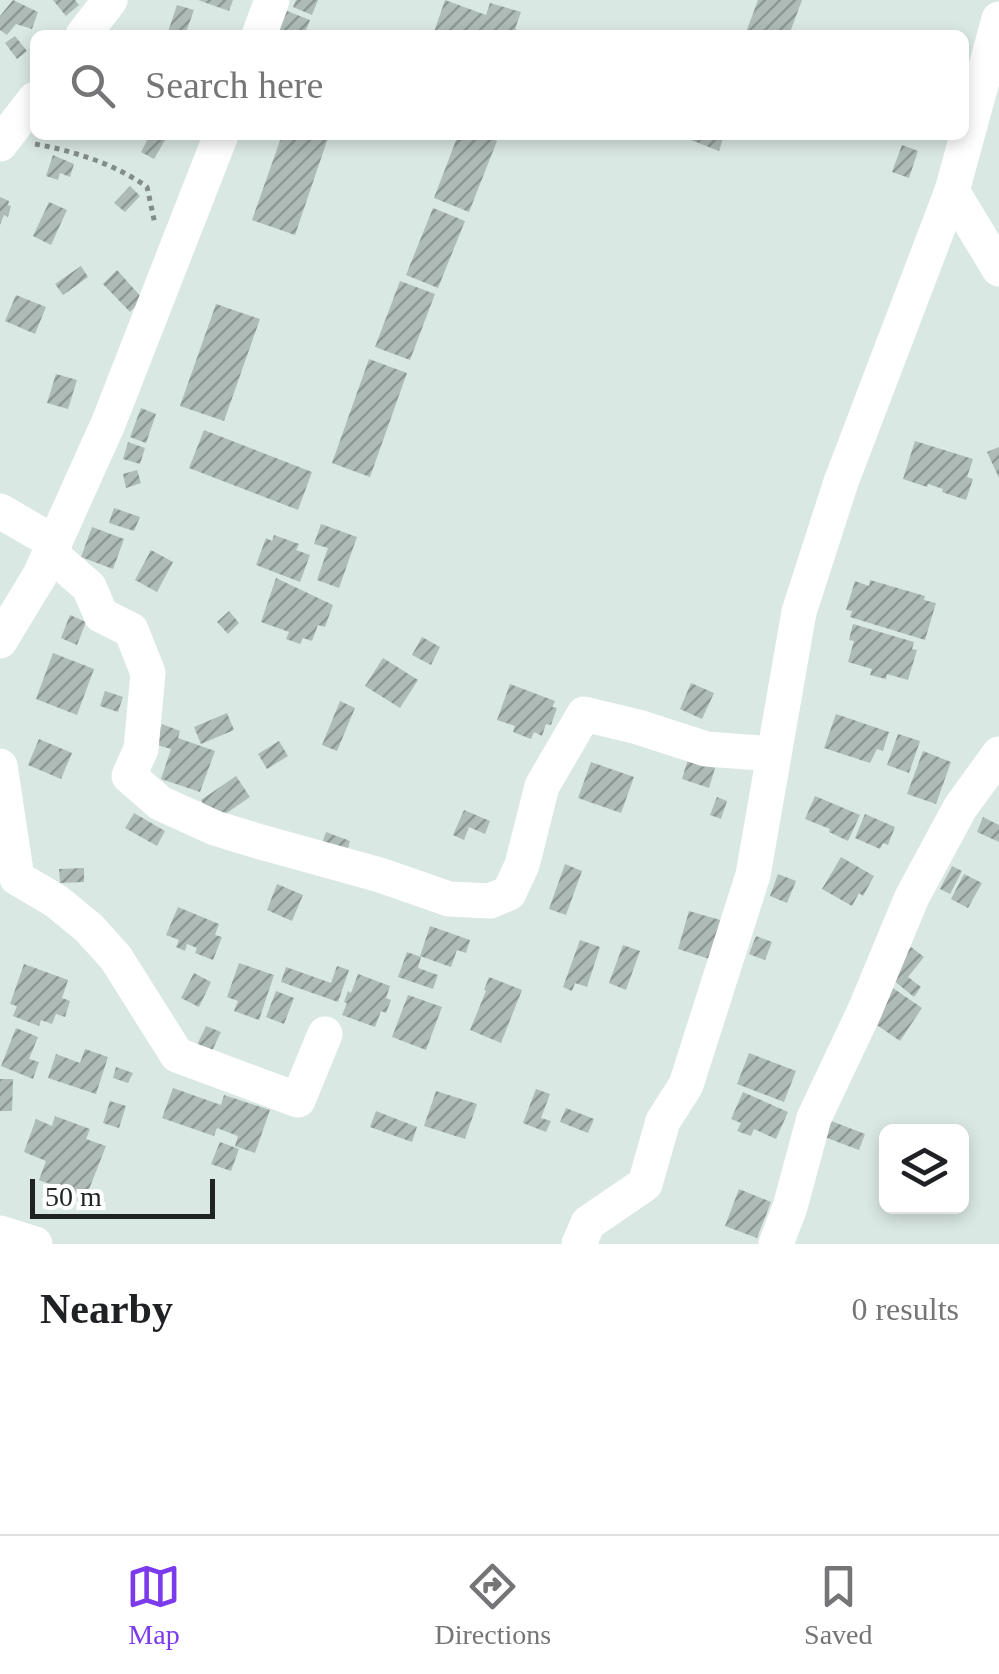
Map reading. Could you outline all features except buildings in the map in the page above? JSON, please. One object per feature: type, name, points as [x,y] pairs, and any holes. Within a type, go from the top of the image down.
[{"type":"street","points":[[87,30],[110,0]]},
{"type":"street","points":[[261,30],[272,0]]},
{"type":"street","points":[[969,128],[999,19]]},
{"type":"street","points":[[0,641],[40,574],[108,424],[219,140]]},
{"type":"street","points":[[579,1244],[588,1224],[645,1184],[662,1121],[686,1084],[753,875],[799,612],[841,482],[952,190],[966,140]]},
{"type":"street","points":[[952,190],[999,270]]},
{"type":"street","points":[[0,511],[52,548],[88,587],[101,615],[132,630],[148,673],[141,749],[129,776],[160,803],[228,832],[380,874],[449,899],[490,901],[508,893],[522,865],[542,786],[584,714],[706,749],[774,754]]},
{"type":"street","points":[[776,1244],[814,1118],[912,898],[960,808],[999,754]]},
{"type":"street","points":[[0,766],[17,878],[56,901],[89,928],[116,958],[177,1055],[298,1100],[325,1034]]},
{"type":"street","points":[[0,1233],[34,1244]]},
{"type":"path","points":[[18,121],[31,143],[65,149],[127,173],[147,187],[157,235],[170,270]]}]
